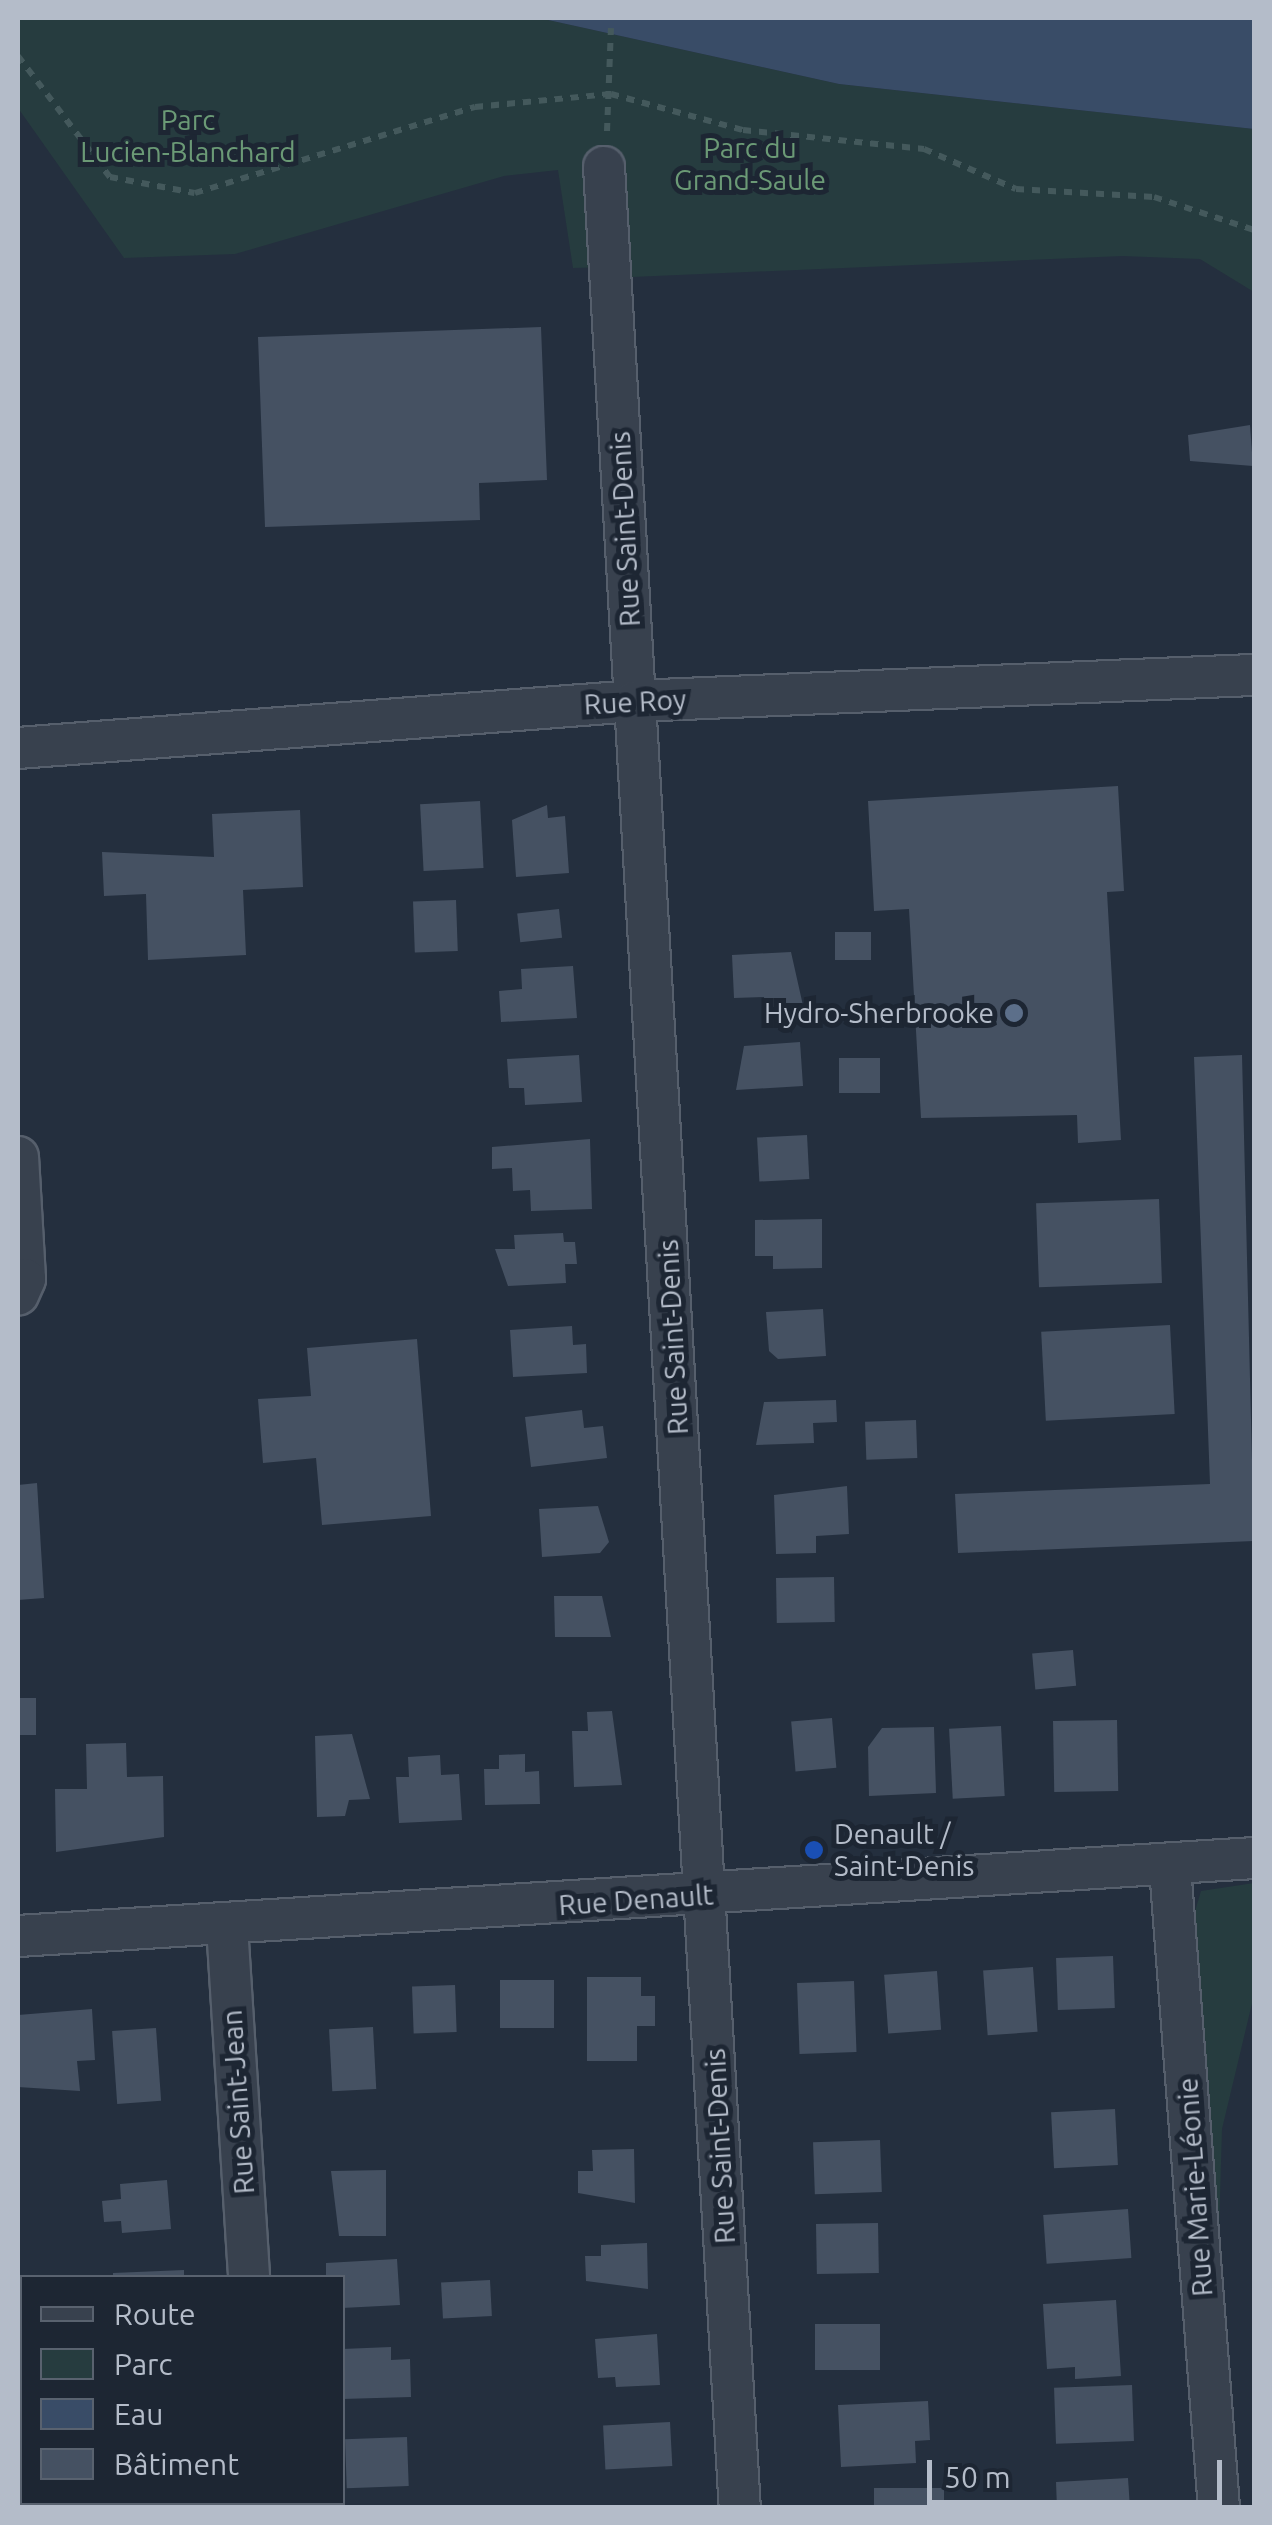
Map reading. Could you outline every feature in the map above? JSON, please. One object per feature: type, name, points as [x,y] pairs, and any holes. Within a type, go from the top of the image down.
[{"type":"street","name":"Rue Saint-Denis","points":[[604,167],[740,2508]]},
{"type":"street","name":"Rue Roy","points":[[18,748],[635,701],[1254,675]]},
{"type":"street","points":[[18,1156],[18,1295]]},
{"type":"street","name":"Rue Denault","points":[[18,1936],[707,1896],[1254,1858]]},
{"type":"street","name":"Rue Marie-Léonie","points":[[1170,1866],[1219,2508]]},
{"type":"street","name":"Rue Saint-Jean","points":[[227,1926],[249,2275]]},
{"type":"path","points":[[604,167],[611,28]]},
{"type":"green space","name":"Parc Lucien-Blanchard","points":[[18,18],[539,18],[839,84],[1254,129],[1254,292],[1200,259],[1122,256],[609,278],[608,267],[573,268],[558,170],[504,176],[235,254],[124,258],[18,108]]},
{"type":"green space","points":[[1254,1883],[1254,1995],[1222,2129],[1217,2300],[1193,1918],[1201,1891]]},
{"type":"water","points":[[539,18],[1254,18],[1254,129],[839,84]]},
{"type":"building","points":[[541,327],[547,480],[479,483],[480,520],[265,527],[258,337]]},
{"type":"building","points":[[1250,425],[1253,466],[1190,461],[1188,435]]},
{"type":"building","name":"Hydro-Sherbrooke","points":[[1118,786],[1124,891],[1107,892],[1121,1140],[1078,1143],[1077,1115],[921,1118],[909,909],[874,911],[868,801]]},
{"type":"building","points":[[480,801],[484,868],[424,871],[420,804]]},
{"type":"building","points":[[547,805],[548,818],[565,816],[569,873],[516,877],[512,820]]},
{"type":"building","points":[[300,810],[303,887],[243,890],[246,955],[148,960],[146,894],[104,896],[102,852],[214,857],[212,814]]},
{"type":"building","points":[[456,900],[458,951],[415,952],[413,902]]},
{"type":"building","points":[[559,909],[562,938],[520,942],[517,913]]},
{"type":"building","points":[[835,932],[871,932],[871,960],[835,960]]},
{"type":"building","points":[[791,952],[804,1010],[765,1011],[764,997],[734,998],[732,955]]},
{"type":"building","points":[[573,966],[577,1018],[501,1022],[499,991],[522,989],[521,969]]},
{"type":"building","points":[[800,1042],[803,1086],[736,1090],[744,1046]]},
{"type":"building","points":[[579,1055],[582,1102],[525,1105],[524,1088],[509,1088],[507,1059]]},
{"type":"building","points":[[1242,1055],[1254,1541],[958,1553],[955,1494],[1210,1484],[1194,1057]]},
{"type":"building","points":[[839,1058],[880,1058],[880,1093],[839,1093]]},
{"type":"building","points":[[807,1135],[809,1179],[759,1182],[757,1138]]},
{"type":"building","points":[[590,1139],[592,1209],[531,1211],[530,1190],[513,1191],[512,1168],[492,1169],[492,1147]]},
{"type":"building","points":[[1159,1199],[1162,1283],[1039,1287],[1036,1203]]},
{"type":"building","points":[[822,1219],[822,1268],[773,1269],[773,1256],[755,1256],[755,1220]]},
{"type":"building","points":[[563,1233],[564,1242],[575,1242],[577,1264],[565,1264],[566,1283],[508,1286],[495,1249],[515,1249],[514,1235]]},
{"type":"building","points":[[823,1309],[826,1356],[778,1359],[769,1351],[766,1312]]},
{"type":"building","points":[[1170,1325],[1175,1414],[1046,1421],[1041,1332]]},
{"type":"building","points":[[572,1326],[573,1345],[586,1344],[587,1373],[513,1377],[510,1330]]},
{"type":"building","points":[[417,1339],[431,1516],[322,1525],[316,1458],[263,1463],[258,1399],[311,1396],[307,1348]]},
{"type":"building","points":[[836,1400],[837,1422],[813,1423],[814,1443],[756,1445],[764,1402]]},
{"type":"building","points":[[582,1410],[584,1428],[603,1426],[607,1458],[531,1467],[525,1417]]},
{"type":"building","points":[[916,1420],[917,1458],[866,1460],[865,1422]]},
{"type":"building","points":[[37,1483],[44,1598],[18,1600],[18,1485]]},
{"type":"building","points":[[847,1486],[849,1534],[816,1536],[816,1553],[776,1554],[774,1495]]},
{"type":"building","points":[[598,1506],[609,1542],[600,1553],[542,1557],[539,1509]]},
{"type":"building","points":[[834,1577],[835,1622],[777,1623],[776,1578]]},
{"type":"building","points":[[554,1596],[602,1596],[611,1637],[555,1637]]},
{"type":"building","points":[[1073,1650],[1076,1686],[1035,1689],[1032,1654]]},
{"type":"building","points":[[18,1698],[36,1698],[36,1735],[18,1735]]},
{"type":"building","points":[[612,1711],[622,1785],[574,1787],[572,1731],[588,1731],[587,1712]]},
{"type":"building","points":[[832,1718],[836,1768],[796,1771],[791,1722]]},
{"type":"building","points":[[1117,1720],[1118,1791],[1054,1792],[1053,1721]]},
{"type":"building","points":[[1001,1726],[1005,1796],[953,1799],[949,1729]]},
{"type":"building","points":[[934,1727],[936,1793],[869,1796],[868,1747],[882,1728]]},
{"type":"building","points":[[352,1734],[370,1799],[349,1800],[345,1816],[317,1817],[315,1736]]},
{"type":"building","points":[[126,1743],[127,1777],[163,1776],[164,1837],[56,1852],[55,1789],[87,1789],[86,1744]]},
{"type":"building","points":[[525,1754],[525,1772],[539,1771],[540,1804],[485,1805],[484,1769],[499,1769],[499,1755]]},
{"type":"building","points":[[440,1755],[441,1775],[459,1774],[462,1820],[399,1823],[396,1777],[409,1777],[408,1757]]},
{"type":"building","points":[[1113,1956],[1115,2008],[1058,2010],[1056,1958]]},
{"type":"building","points":[[1033,1967],[1038,2032],[988,2035],[983,1970]]},
{"type":"building","points":[[937,1971],[941,2030],[888,2034],[884,1975]]},
{"type":"building","points":[[587,1977],[641,1977],[641,1996],[655,1996],[655,2026],[637,2026],[637,2061],[587,2061]]},
{"type":"building","points":[[500,1980],[554,1980],[554,2028],[500,2028]]},
{"type":"building","points":[[854,1981],[856,2052],[800,2054],[797,1983]]},
{"type":"building","points":[[455,1985],[457,2032],[414,2033],[412,1987]]},
{"type":"building","points":[[92,2009],[95,2060],[77,2061],[80,2091],[18,2087],[18,2015]]},
{"type":"building","points":[[373,2027],[376,2089],[332,2091],[329,2029]]},
{"type":"building","points":[[156,2028],[161,2101],[117,2104],[112,2031]]},
{"type":"building","points":[[1115,2109],[1118,2165],[1054,2168],[1051,2112]]},
{"type":"building","points":[[880,2140],[882,2192],[815,2194],[813,2142]]},
{"type":"building","points":[[634,2149],[635,2203],[578,2193],[578,2171],[593,2171],[592,2150]]},
{"type":"building","points":[[386,2170],[386,2236],[339,2236],[331,2171]]},
{"type":"building","points":[[167,2180],[171,2229],[122,2233],[121,2221],[104,2222],[102,2201],[121,2199],[120,2184]]},
{"type":"building","points":[[1128,2209],[1131,2258],[1047,2264],[1043,2215]]},
{"type":"building","points":[[878,2223],[879,2273],[817,2274],[816,2224]]},
{"type":"building","points":[[647,2243],[648,2289],[586,2281],[585,2256],[601,2256],[601,2245]]},
{"type":"building","points":[[397,2259],[400,2305],[345,2308],[345,2275],[326,2275],[326,2263]]},
{"type":"building","points":[[184,2270],[184,2275],[113,2273]]},
{"type":"building","points":[[490,2280],[492,2316],[443,2319],[441,2283]]},
{"type":"building","points":[[1116,2300],[1121,2376],[1075,2379],[1075,2367],[1047,2369],[1043,2304]]},
{"type":"building","points":[[815,2324],[880,2324],[880,2370],[815,2370]]},
{"type":"building","points":[[657,2334],[660,2385],[616,2387],[615,2377],[598,2378],[595,2339]]},
{"type":"building","points":[[391,2347],[391,2360],[410,2359],[411,2397],[345,2399],[345,2349]]},
{"type":"building","points":[[1132,2385],[1134,2441],[1056,2444],[1054,2388]]},
{"type":"building","points":[[928,2401],[930,2440],[915,2441],[916,2463],[841,2467],[838,2405]]},
{"type":"building","points":[[670,2422],[672,2466],[605,2469],[603,2426]]},
{"type":"building","points":[[407,2437],[409,2486],[347,2488],[345,2439]]},
{"type":"building","points":[[1128,2478],[1130,2508],[1057,2508],[1056,2482]]},
{"type":"building","points":[[874,2488],[944,2488],[944,2508],[874,2508]]},
{"type":"place","name":"Hydro-Sherbrooke","points":[[1014,1013]]},
{"type":"place","name":"Denault / Saint-Denis","points":[[814,1850]]},
{"type":"park label","name":"Parc du Grand-Saule","points":[[750,164]]}]
